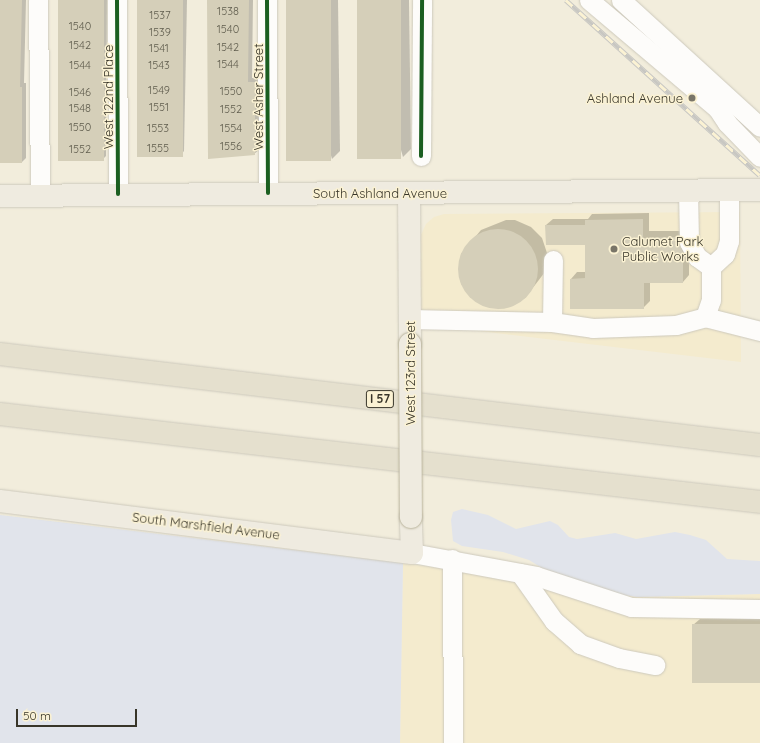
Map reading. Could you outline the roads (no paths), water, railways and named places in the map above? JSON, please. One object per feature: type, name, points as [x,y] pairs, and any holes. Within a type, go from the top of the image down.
[{"type":"highway","name":"I 57","points":[[0,354],[760,445]]},
{"type":"highway","points":[[0,416],[760,502]]},
{"type":"main road","name":"South Ashland Avenue","points":[[0,196],[760,190]]},
{"type":"main road","name":"West 123rd Street","points":[[409,193],[412,553]]},
{"type":"main road","name":"South Marshfield Avenue","points":[[0,502],[412,553]]},
{"type":"street","points":[[38,0],[40,196]]},
{"type":"street","name":"West 122nd Place","points":[[117,0],[118,194]]},
{"type":"street","name":"West Asher Street","points":[[267,0],[268,193]]},
{"type":"street","points":[[421,156],[422,0]]},
{"type":"street","points":[[589,0],[717,108],[726,123],[760,157]]},
{"type":"street","points":[[621,0],[636,7],[760,127]]},
{"type":"street","points":[[688,190],[689,242],[697,257],[711,267]]},
{"type":"street","points":[[704,317],[711,300],[711,267],[725,254],[729,241],[729,190]]},
{"type":"street","points":[[552,322],[553,260]]},
{"type":"street","points":[[410,319],[552,322],[593,328],[642,328],[676,325],[704,317],[760,331]]},
{"type":"street","points":[[412,553],[452,559],[520,573],[631,607],[760,609]]},
{"type":"street","points":[[452,559],[453,743]]},
{"type":"street","points":[[520,573],[554,621],[580,644],[620,658],[655,665]]},
{"type":"railway","points":[[566,0],[760,175]]},
{"type":"place","name":"Ashland Avenue","points":[[692,98]]},
{"type":"place","name":"Calumet Park Public Works","points":[[614,249]]}]
